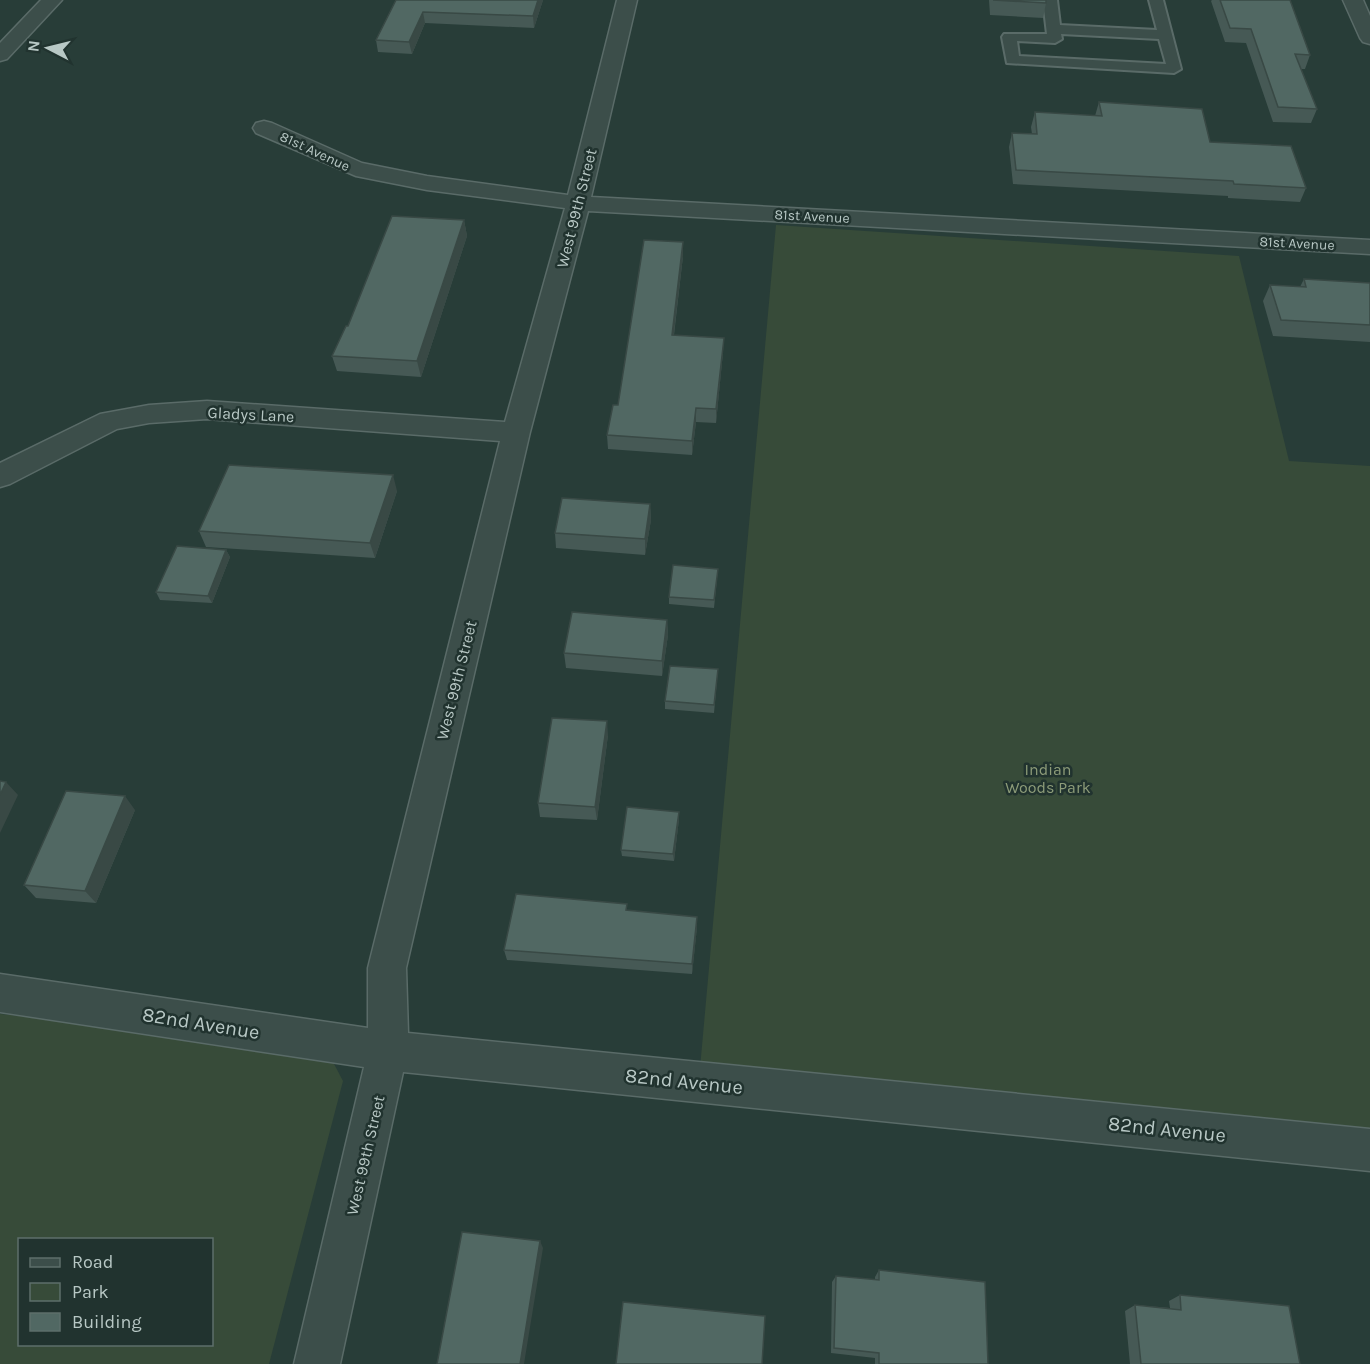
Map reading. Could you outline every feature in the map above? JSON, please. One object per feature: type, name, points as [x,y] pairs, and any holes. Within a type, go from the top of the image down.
[{"type":"street","points":[[0,55],[52,0]]},
{"type":"street","name":"West 99th Street","points":[[317,1364],[388,1051],[387,968],[516,432],[578,203],[627,0]]},
{"type":"street","points":[[1353,0],[1370,38]]},
{"type":"street","points":[[0,28],[24,30]]},
{"type":"street","name":"81st Avenue","points":[[264,128],[356,170],[427,183],[578,203],[1370,247]]},
{"type":"street","name":"Gladys Lane","points":[[0,477],[110,422],[149,414],[207,410],[516,432]]},
{"type":"street","name":"82nd Avenue","points":[[0,993],[388,1051],[1370,1150]]},
{"type":"lane","points":[[1050,0],[1055,39],[1009,37],[1012,60],[1174,69],[1156,0]]},
{"type":"lane","points":[[1054,28],[1165,35]]},
{"type":"green space","name":"Indian Woods Park","points":[[776,225],[1239,256],[1289,461],[1370,466],[1370,1132],[700,1068]]},
{"type":"green space","points":[[0,1014],[263,1040],[333,1062],[343,1081],[269,1364],[0,1364]]},
{"type":"building","points":[[396,0],[538,0],[533,16],[423,12],[409,42],[376,40]]},
{"type":"building","points":[[993,0],[1046,0],[1046,3]]},
{"type":"building","points":[[1220,0],[1290,0],[1310,55],[1295,54],[1317,109],[1278,107],[1251,29],[1230,28]]},
{"type":"building","points":[[1099,102],[1202,109],[1210,142],[1291,146],[1306,188],[1234,184],[1233,181],[1016,170],[1012,133],[1037,134],[1035,112],[1102,116]]},
{"type":"building","points":[[392,216],[464,220],[417,361],[332,356],[348,326]]},
{"type":"building","points":[[644,240],[683,242],[672,335],[724,338],[716,409],[696,408],[692,441],[607,435],[613,405],[618,405]]},
{"type":"building","points":[[1304,279],[1370,283],[1370,325],[1281,320],[1270,285],[1306,287]]},
{"type":"building","points":[[229,465],[393,475],[370,543],[199,531]]},
{"type":"building","points":[[562,498],[650,504],[645,539],[555,533]]},
{"type":"building","points":[[177,546],[226,550],[208,596],[156,592]]},
{"type":"building","points":[[673,565],[718,569],[714,600],[669,597]]},
{"type":"building","points":[[572,612],[667,620],[662,661],[564,653]]},
{"type":"building","points":[[670,666],[718,669],[714,705],[665,701]]},
{"type":"building","points":[[552,718],[607,721],[595,807],[538,803]]},
{"type":"building","points":[[0,781],[6,782],[0,795]]},
{"type":"building","points":[[66,791],[125,796],[85,891],[24,885]]},
{"type":"building","points":[[627,807],[679,812],[673,854],[621,850]]},
{"type":"building","points":[[516,894],[627,904],[626,910],[697,917],[692,964],[504,950]]},
{"type":"building","points":[[462,1232],[540,1241],[520,1364],[437,1364]]},
{"type":"building","points":[[879,1270],[985,1282],[988,1364],[879,1364],[879,1353],[834,1348],[836,1276],[879,1280]]},
{"type":"building","points":[[1180,1295],[1289,1306],[1300,1364],[1141,1364],[1135,1305],[1181,1310]]},
{"type":"building","points":[[623,1302],[765,1316],[762,1364],[616,1364]]}]
